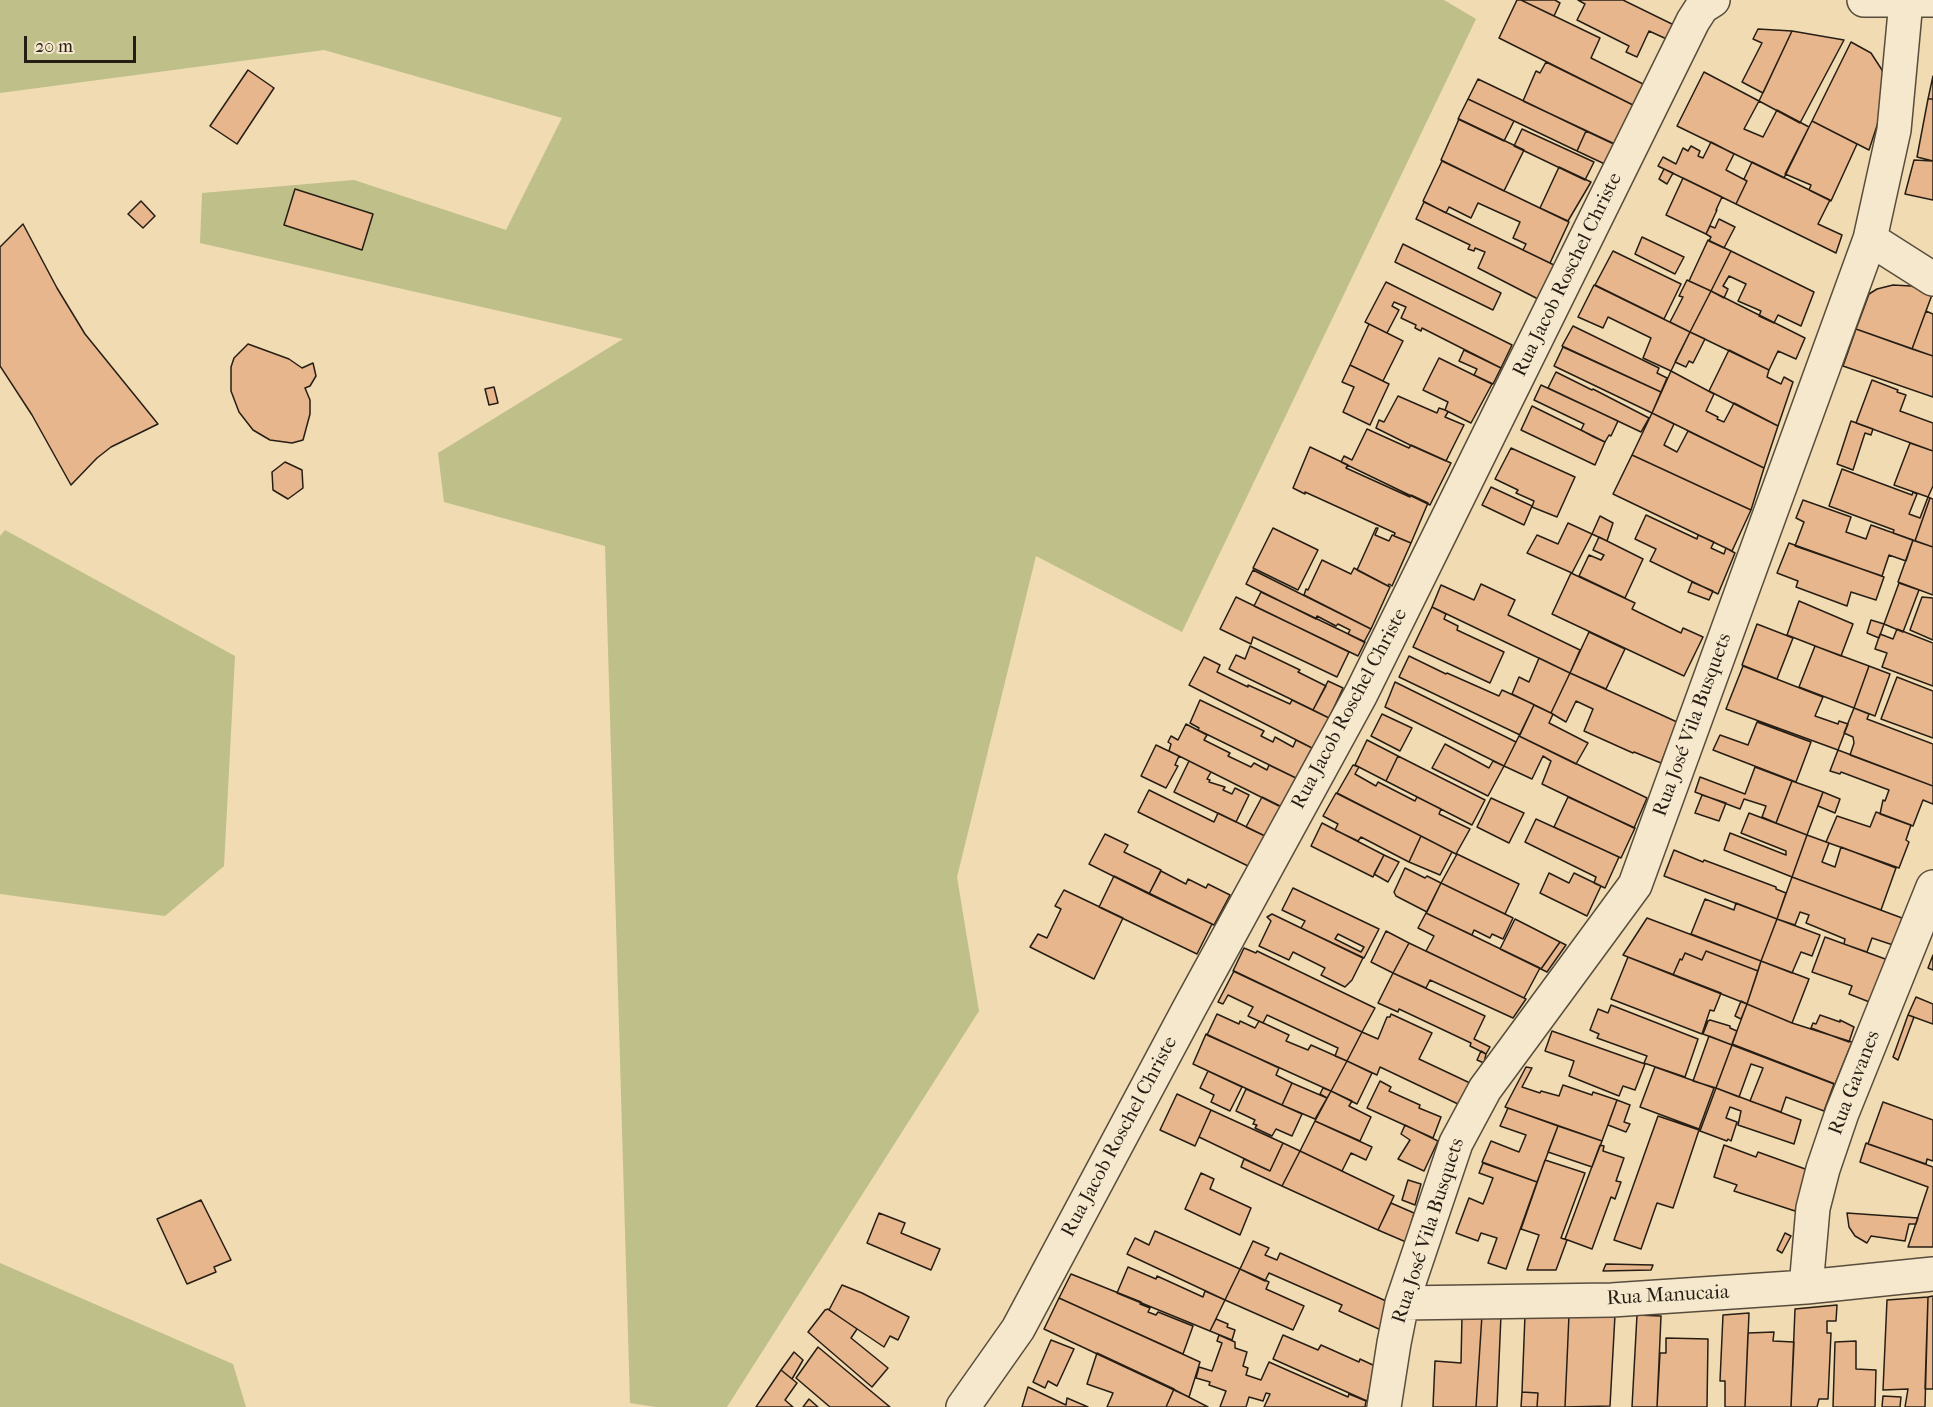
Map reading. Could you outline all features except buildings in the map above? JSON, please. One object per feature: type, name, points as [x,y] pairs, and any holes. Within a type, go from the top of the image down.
[{"type":"street","name":"Rua Jacob Roschel Christe","points":[[963,1407],[1018,1329],[1361,694],[1693,21],[1702,7],[1713,0]]},
{"type":"street","points":[[1863,0],[1920,1]]},
{"type":"street","name":"Rua José Vila Busquets","points":[[1384,1407],[1402,1303],[1456,1143],[1480,1098],[1635,885],[1870,239],[1920,1]]},
{"type":"street","points":[[1870,239],[1933,279]]},
{"type":"street","name":"Rua Gavanes","points":[[1806,1287],[1813,1208],[1823,1169],[1842,1113],[1933,887]]},
{"type":"street","name":"Rua Manucaia","points":[[1402,1303],[1612,1299],[1806,1287],[1933,1274]]},
{"type":"green space","points":[[0,0],[1444,0],[1476,19],[1182,632],[1036,556],[957,877],[979,1011],[727,1407],[656,1407],[630,1403],[605,546],[444,502],[438,453],[623,339],[200,243],[202,193],[354,180],[506,230],[562,118],[324,50],[0,93]]},
{"type":"green space","points":[[5,530],[235,656],[224,866],[165,916],[0,894],[0,536]]},
{"type":"green space","points":[[0,1263],[233,1364],[246,1407],[0,1407]]}]
